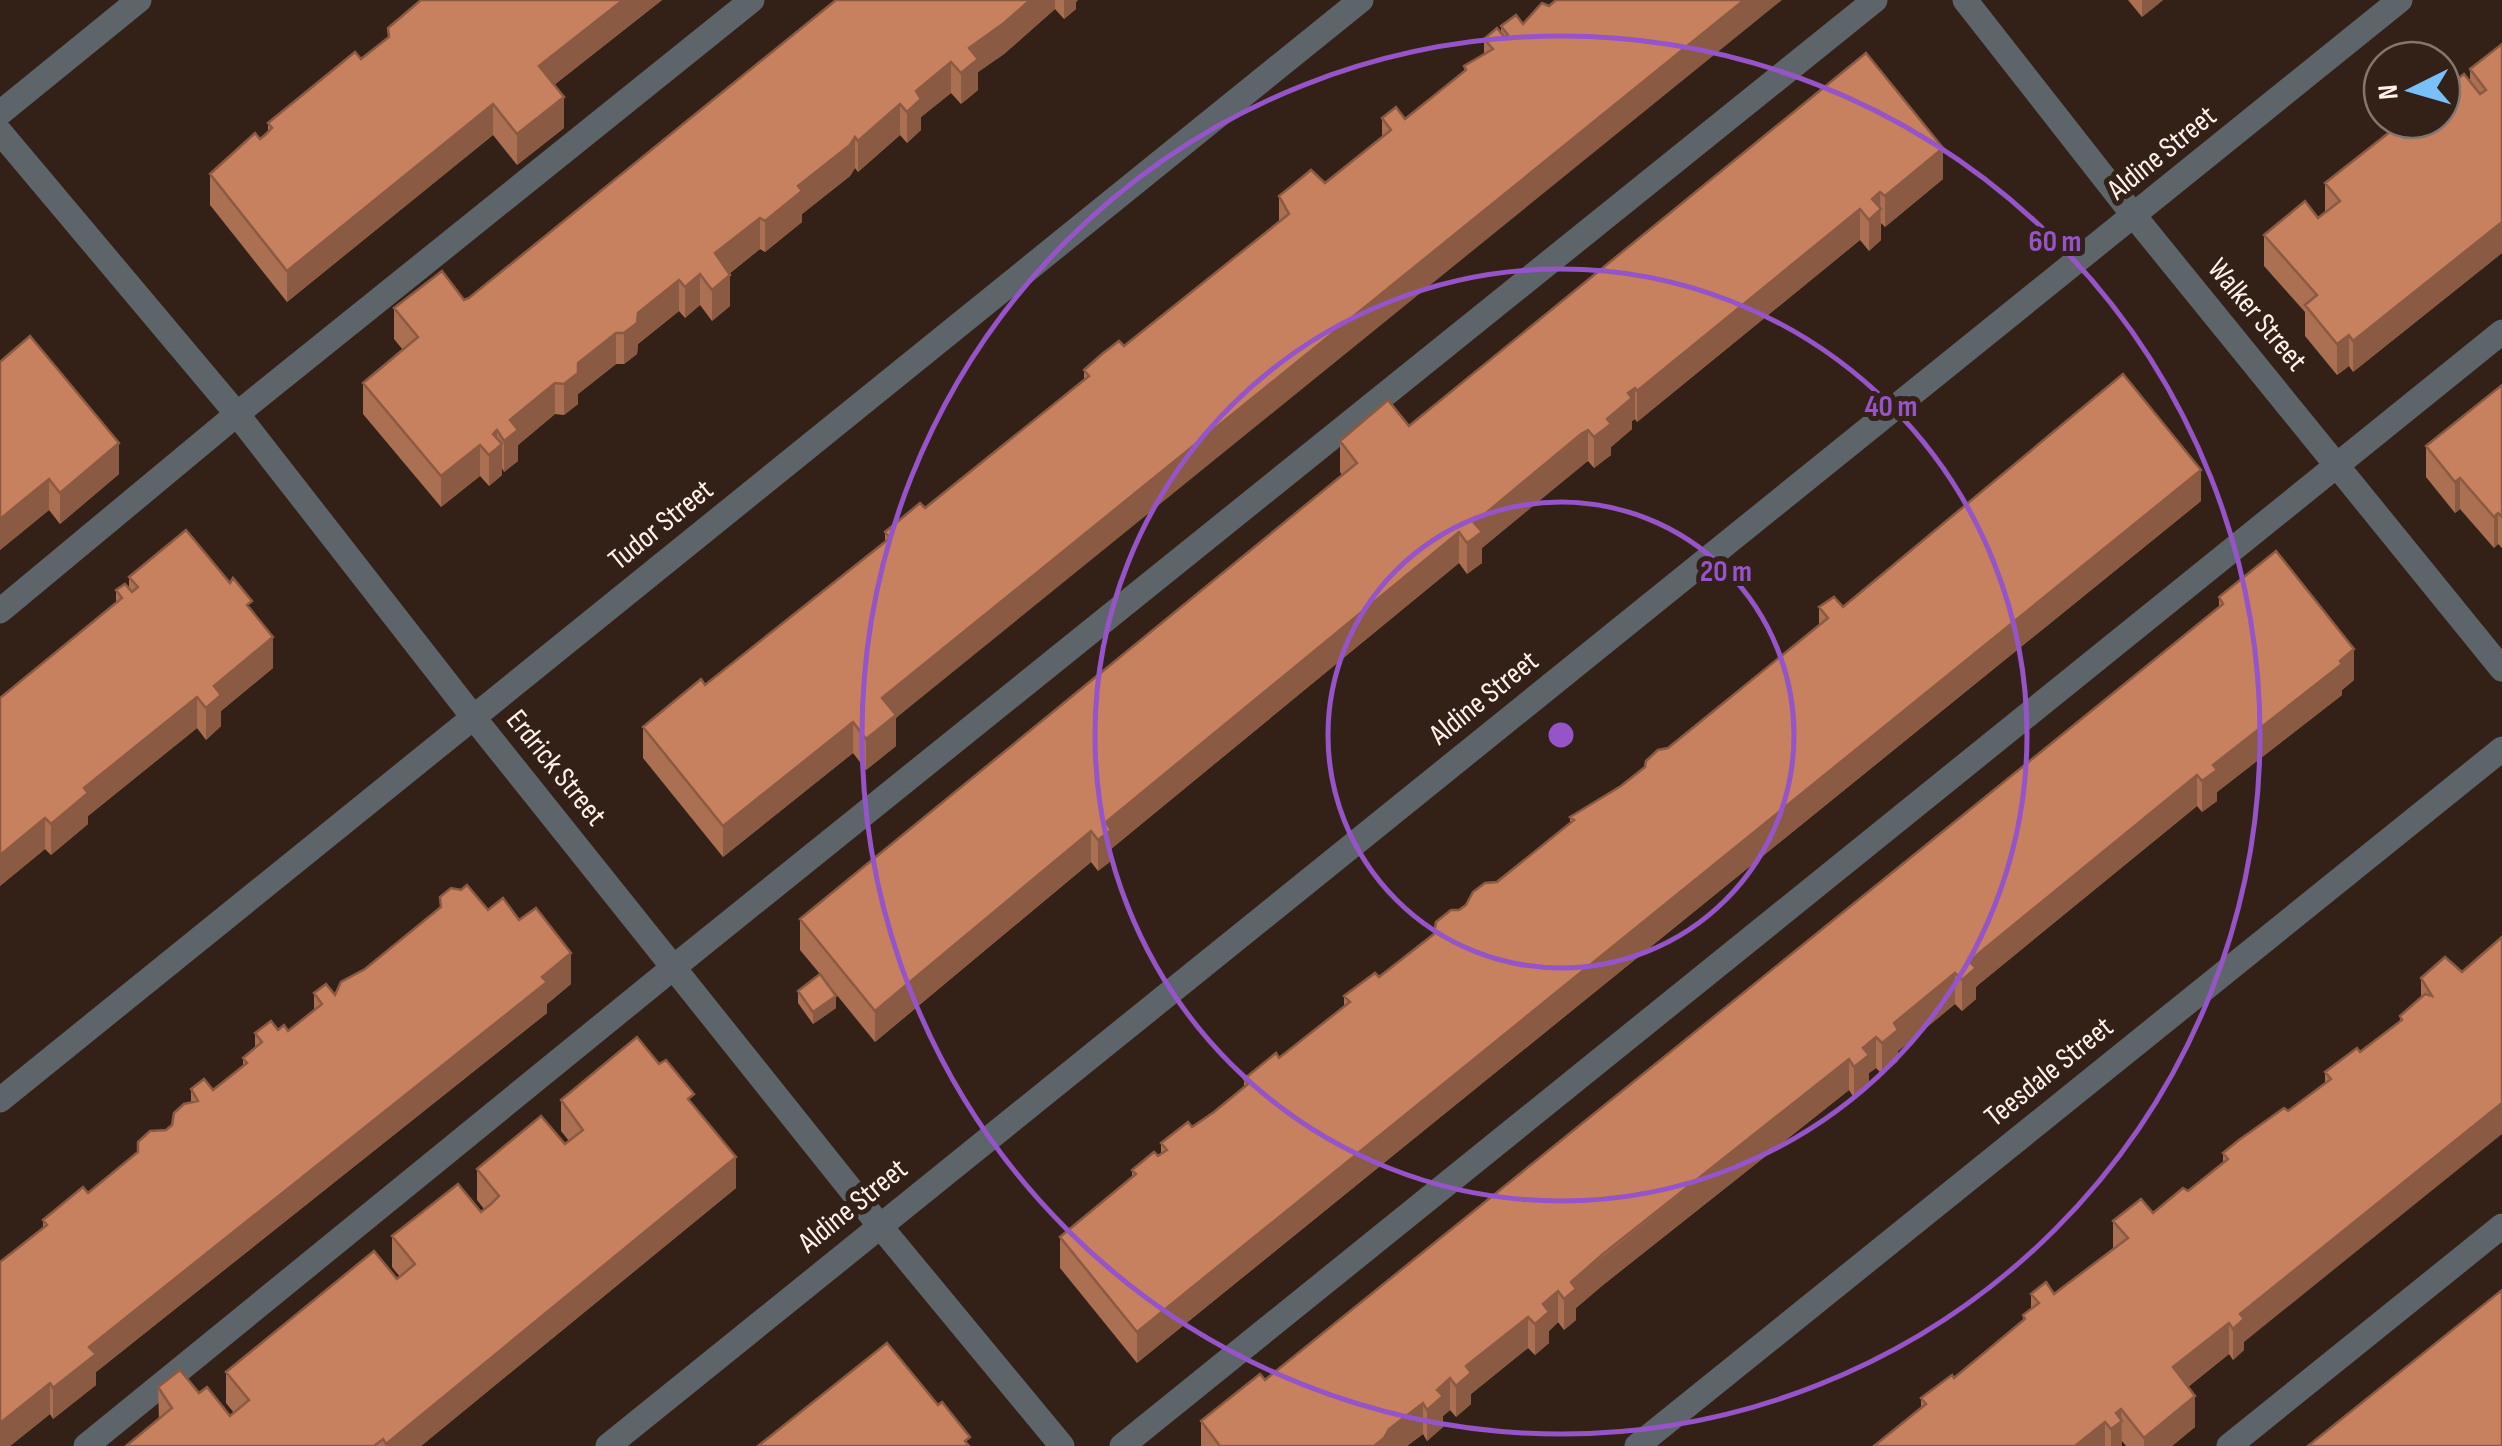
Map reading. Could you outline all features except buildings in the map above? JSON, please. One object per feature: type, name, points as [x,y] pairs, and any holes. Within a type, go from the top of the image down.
[{"type":"street","points":[[0,112],[139,0]]},
{"type":"street","points":[[0,611],[237,414],[752,0]]},
{"type":"street","name":"Tudor Street","points":[[0,1100],[1361,0]]},
{"type":"street","points":[[86,1446],[1875,0]]},
{"type":"street","name":"Walker Street","points":[[1965,0],[2135,217],[2502,669]]},
{"type":"street","name":"Aldine Street","points":[[608,1446],[2400,0]]},
{"type":"street","name":"Erdrick Street","points":[[0,132],[237,414],[880,1226],[1062,1446]]},
{"type":"street","points":[[1122,1446],[2502,332]]},
{"type":"street","name":"Teesdale Street","points":[[1637,1446],[2502,749]]},
{"type":"street","points":[[2229,1446],[2502,1226]]}]
